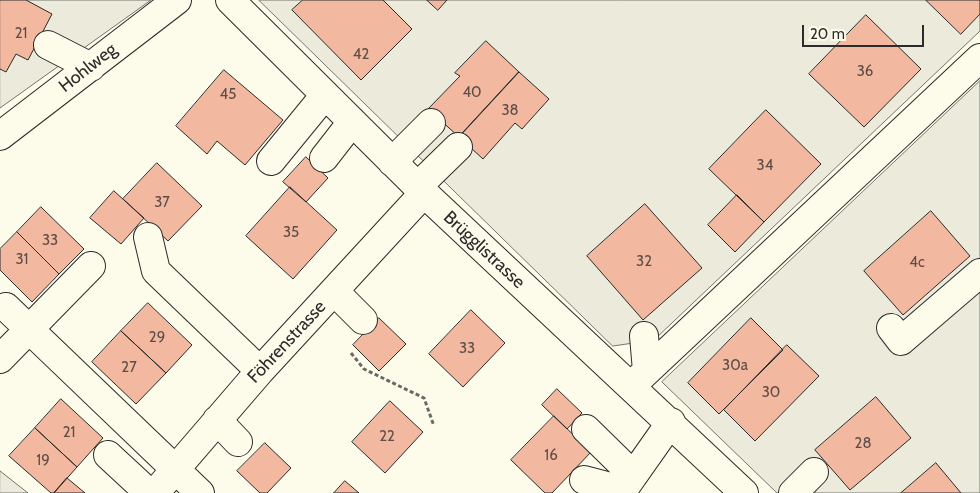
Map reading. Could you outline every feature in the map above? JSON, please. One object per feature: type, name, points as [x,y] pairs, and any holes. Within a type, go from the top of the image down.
[{"type":"street","name":"Hohlweg","points":[[0,136],[177,0]]},
{"type":"street","name":"Brügglistrasse","points":[[230,0],[302,56],[325,96],[420,190],[639,379],[671,422],[744,493]]},
{"type":"street","points":[[48,45],[91,66]]},
{"type":"street","points":[[639,379],[980,58]]},
{"type":"street","points":[[272,161],[325,96]]},
{"type":"street","points":[[324,158],[352,122]]},
{"type":"street","points":[[392,162],[431,123]]},
{"type":"street","name":"Föhrenstrasse","points":[[155,493],[260,371],[334,291],[458,147]]},
{"type":"street","points":[[148,238],[156,271],[260,371]]},
{"type":"street","points":[[0,358],[91,266]]},
{"type":"street","points":[[891,328],[901,341],[980,273]]},
{"type":"street","points":[[334,291],[363,320]]},
{"type":"street","points":[[6,307],[200,493]]},
{"type":"street","points":[[639,379],[644,336]]},
{"type":"street","points":[[217,420],[238,442]]},
{"type":"street","points":[[625,486],[671,422]]},
{"type":"street","points":[[586,429],[625,486]]},
{"type":"street","points":[[108,455],[149,493]]},
{"type":"street","points":[[793,493],[814,472]]},
{"type":"street","points":[[584,480],[625,486]]},
{"type":"path","points":[[315,312],[364,368],[424,398],[434,426]]},
{"type":"shaded area","points":[[0,0],[151,0],[0,108]]},
{"type":"shaded area","points":[[259,0],[980,0],[980,31],[654,340],[613,346]]},
{"type":"shaded area","points":[[980,81],[980,493],[777,493],[662,382]]},
{"type":"shaded area","points":[[0,471],[28,493],[0,493]]},
{"type":"building","points":[[0,0],[26,0],[52,14],[28,60],[16,54],[6,72],[0,69]]},
{"type":"building","points":[[303,0],[383,0],[412,29],[361,80],[292,10]]},
{"type":"building","points":[[427,0],[447,0],[438,10]]},
{"type":"building","points":[[926,0],[980,0],[980,14],[961,34]]},
{"type":"building","points":[[866,15],[921,69],[864,127],[809,74]]},
{"type":"building","points":[[486,41],[519,72],[459,137],[428,109],[460,76],[455,73]]},
{"type":"building","points":[[224,70],[283,120],[245,165],[217,141],[207,154],[176,126]]},
{"type":"building","points":[[519,72],[549,99],[522,129],[515,123],[483,159],[459,137]]},
{"type":"building","points":[[766,110],[821,164],[764,222],[709,169]]},
{"type":"building","points":[[306,157],[328,178],[306,202],[283,182]]},
{"type":"building","points":[[157,163],[202,206],[168,241],[123,199]]},
{"type":"building","points":[[290,187],[337,230],[293,279],[246,236]]},
{"type":"building","points":[[114,191],[144,218],[121,244],[90,218]]},
{"type":"building","points":[[737,195],[764,222],[735,252],[708,225]]},
{"type":"building","points":[[645,204],[702,268],[643,320],[587,256]]},
{"type":"building","points":[[41,207],[84,249],[59,274],[17,232]]},
{"type":"building","points":[[931,211],[970,256],[903,315],[864,271]]},
{"type":"building","points":[[17,232],[59,274],[32,302],[0,270],[0,249]]},
{"type":"building","points":[[148,303],[192,345],[166,373],[121,331]]},
{"type":"building","points":[[471,310],[505,343],[463,387],[429,354]]},
{"type":"building","points":[[379,318],[406,344],[379,371],[353,345]]},
{"type":"building","points":[[751,318],[783,350],[719,414],[688,383]]},
{"type":"building","points":[[121,331],[166,373],[136,404],[92,362]]},
{"type":"building","points":[[787,345],[819,376],[755,441],[724,410]]},
{"type":"building","points":[[557,389],[582,413],[567,429],[542,405]]},
{"type":"building","points":[[876,397],[911,438],[850,490],[815,450]]},
{"type":"building","points":[[61,399],[103,438],[77,467],[35,428]]},
{"type":"building","points":[[390,401],[423,432],[385,473],[352,442]]},
{"type":"building","points":[[554,416],[591,452],[552,493],[545,493],[511,460]]},
{"type":"building","points":[[35,428],[77,467],[54,493],[51,493],[9,456]]},
{"type":"building","points":[[265,443],[291,468],[267,493],[260,493],[237,471]]},
{"type":"building","points":[[936,463],[961,493],[901,493]]},
{"type":"building","points":[[67,478],[85,493],[54,493]]},
{"type":"building","points":[[345,481],[359,493],[334,493]]}]
